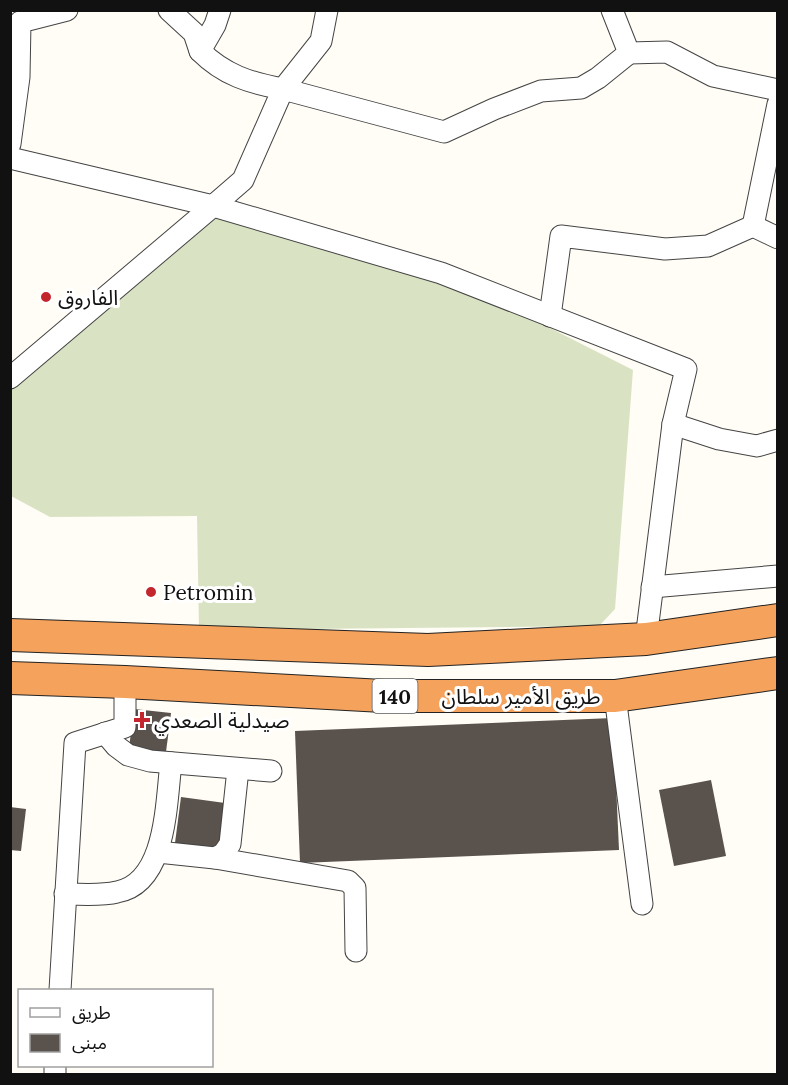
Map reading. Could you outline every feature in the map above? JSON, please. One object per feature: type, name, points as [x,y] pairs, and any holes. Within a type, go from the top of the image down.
[{"type":"highway","name":"140","points":[[10,635],[428,650],[646,639],[777,620]]},
{"type":"highway","name":"طريق الأمير سلطان","points":[[10,678],[383,696],[615,696],[777,673]]},
{"type":"street","points":[[10,144],[20,77],[20,16],[68,10]]},
{"type":"street","points":[[169,10],[194,33],[200,51],[215,66],[255,84],[283,89],[444,132],[541,91],[580,88],[598,78],[629,52],[668,52],[713,76],[777,90]]},
{"type":"street","points":[[200,51],[215,25],[220,10]]},
{"type":"street","points":[[10,378],[243,180],[283,89],[321,41],[327,10]]},
{"type":"street","points":[[612,10],[629,52]]},
{"type":"street","points":[[753,226],[777,104]]},
{"type":"street","points":[[10,158],[213,206],[441,273],[686,369],[673,424],[646,639]]},
{"type":"street","points":[[550,316],[561,236],[665,249],[708,246],[753,226]]},
{"type":"street","points":[[753,226],[777,238]]},
{"type":"street","points":[[673,424],[718,440],[757,446],[777,440]]},
{"type":"street","points":[[652,587],[777,576]]},
{"type":"street","points":[[60,989],[75,743],[125,727],[125,682]]},
{"type":"street","points":[[615,696],[642,904]]},
{"type":"street","points":[[105,733],[128,755],[150,762],[271,771]]},
{"type":"street","points":[[65,894],[117,892],[133,887],[150,867],[162,838],[171,763]]},
{"type":"street","points":[[215,858],[223,854],[230,844],[238,769]]},
{"type":"street","points":[[158,852],[215,858],[348,881],[355,888],[356,951]]},
{"type":"green space","points":[[213,206],[441,273],[633,370],[615,609],[599,626],[199,630],[197,516],[50,517],[11,496],[10,378]]},
{"type":"building","points":[[134,709],[171,713],[166,752],[129,748]]},
{"type":"building","points":[[613,718],[619,850],[300,863],[295,731]]},
{"type":"building","points":[[711,780],[726,856],[674,866],[659,790]]},
{"type":"building","points":[[181,797],[225,803],[219,849],[175,843]]},
{"type":"building","points":[[10,807],[26,809],[21,851],[10,850]]},
{"type":"place","name":"الفاروق","points":[[46,297]]},
{"type":"place","name":"Petromin","points":[[151,592]]},
{"type":"place","name":"صيدلية الصعدي","points":[[142,720]]}]
